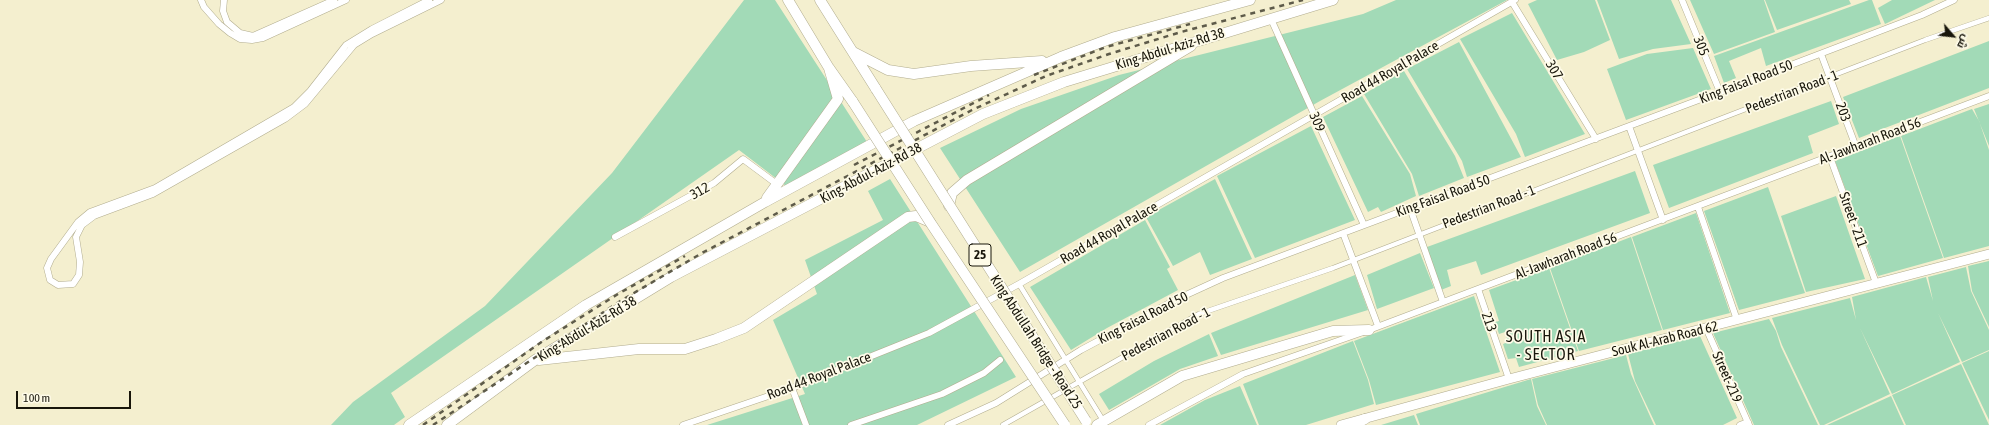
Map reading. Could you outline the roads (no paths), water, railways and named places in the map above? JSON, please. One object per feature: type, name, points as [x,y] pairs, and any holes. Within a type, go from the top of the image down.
[{"type":"main road","name":"25","points":[[788,0],[829,68]]},
{"type":"main road","name":"King Abdullah Bridge - Road 25","points":[[820,0],[1087,423]]},
{"type":"main road","name":"King-Abdul-Aziz-Rd 38","points":[[409,425],[586,305],[764,202],[914,121],[1050,61],[1115,37],[1250,0]]},
{"type":"main road","name":"King-Abdul-Aziz-Rd 38","points":[[447,425],[535,360],[671,277],[983,114],[1064,82],[1204,38],[1333,0]]},
{"type":"main road","points":[[949,206],[952,193],[967,180],[1204,38]]},
{"type":"main road","points":[[853,52],[888,70],[914,74],[971,66],[1050,61]]},
{"type":"main road","name":"King Abdullah Bridge - Road 25","points":[[829,68],[853,102],[930,222],[1065,425]]},
{"type":"main road","points":[[764,202],[838,99],[829,68]]},
{"type":"main road","points":[[535,360],[639,349],[685,349],[744,328],[908,218],[916,216],[930,222]]},
{"type":"main road","name":"Souk Al-Arab Road 62","points":[[1341,425],[1367,422],[1509,379],[1989,254]]},
{"type":"main road","points":[[1102,424],[1182,376],[1333,331],[1373,328]]},
{"type":"main road","points":[[1354,425],[1367,422]]},
{"type":"street","points":[[201,0],[204,7],[230,33],[240,39],[252,40],[263,38],[346,0]]},
{"type":"street","points":[[224,0],[223,11],[227,22],[240,33],[253,36],[334,0]]},
{"type":"street","points":[[429,0],[372,29],[346,46],[310,91],[294,107],[154,188],[90,212],[78,222],[50,259],[47,268],[50,280],[58,285],[73,284],[79,275],[80,262],[76,237],[82,225],[94,216],[153,194],[286,119],[305,104],[354,45],[372,34],[441,0]]},
{"type":"street","name":"305","points":[[1682,0],[1720,92]]},
{"type":"street","name":"King Faisal Road 50","points":[[948,425],[996,403],[1066,360],[1175,300],[1223,278],[1822,54],[1922,15],[1954,0]]},
{"type":"street","name":"Road 44 Royal Palace","points":[[683,425],[792,388],[929,333],[1019,284],[1514,1]]},
{"type":"street","name":"307","points":[[1514,1],[1596,139]]},
{"type":"street","name":"Pedestrian Road - 1","points":[[1003,425],[1199,314],[1354,260],[1925,40],[1989,18]]},
{"type":"street","name":"309","points":[[1271,19],[1364,225]]},
{"type":"street","name":"203","points":[[1822,54],[1856,146]]},
{"type":"street","name":"Al-Jawharah Road 56","points":[[1149,425],[1243,374],[1478,289],[1989,96]]},
{"type":"street","points":[[1629,126],[1663,220]]},
{"type":"street","name":"Street - 211","points":[[1830,157],[1876,283]]},
{"type":"street","name":"312","points":[[615,237],[714,183],[743,159],[778,184]]},
{"type":"street","points":[[1698,206],[1737,320]]},
{"type":"street","points":[[1410,208],[1443,302]]},
{"type":"street","points":[[1343,233],[1354,260],[1373,328]]},
{"type":"street","points":[[1019,284],[1066,360],[1102,424]]},
{"type":"street","name":"213","points":[[1478,289],[1509,379]]},
{"type":"street","name":"Street-219","points":[[1706,328],[1749,423]]},
{"type":"street","points":[[851,425],[942,394],[984,373],[1000,360]]},
{"type":"street","points":[[792,388],[806,425]]},
{"type":"street","points":[[1740,425],[1749,423]]},
{"type":"railway","points":[[433,425],[622,300],[702,253],[972,110],[1046,76],[1109,54],[1181,32],[1303,0]]},
{"type":"railway","points":[[1034,75],[1106,47],[1190,24]]},
{"type":"railway","points":[[854,165],[989,95]]},
{"type":"railway","points":[[423,425],[543,341],[618,294],[685,256]]},
{"type":"district","name":"SOUTH ASIA - SECTOR","points":[[1546,346]]}]
